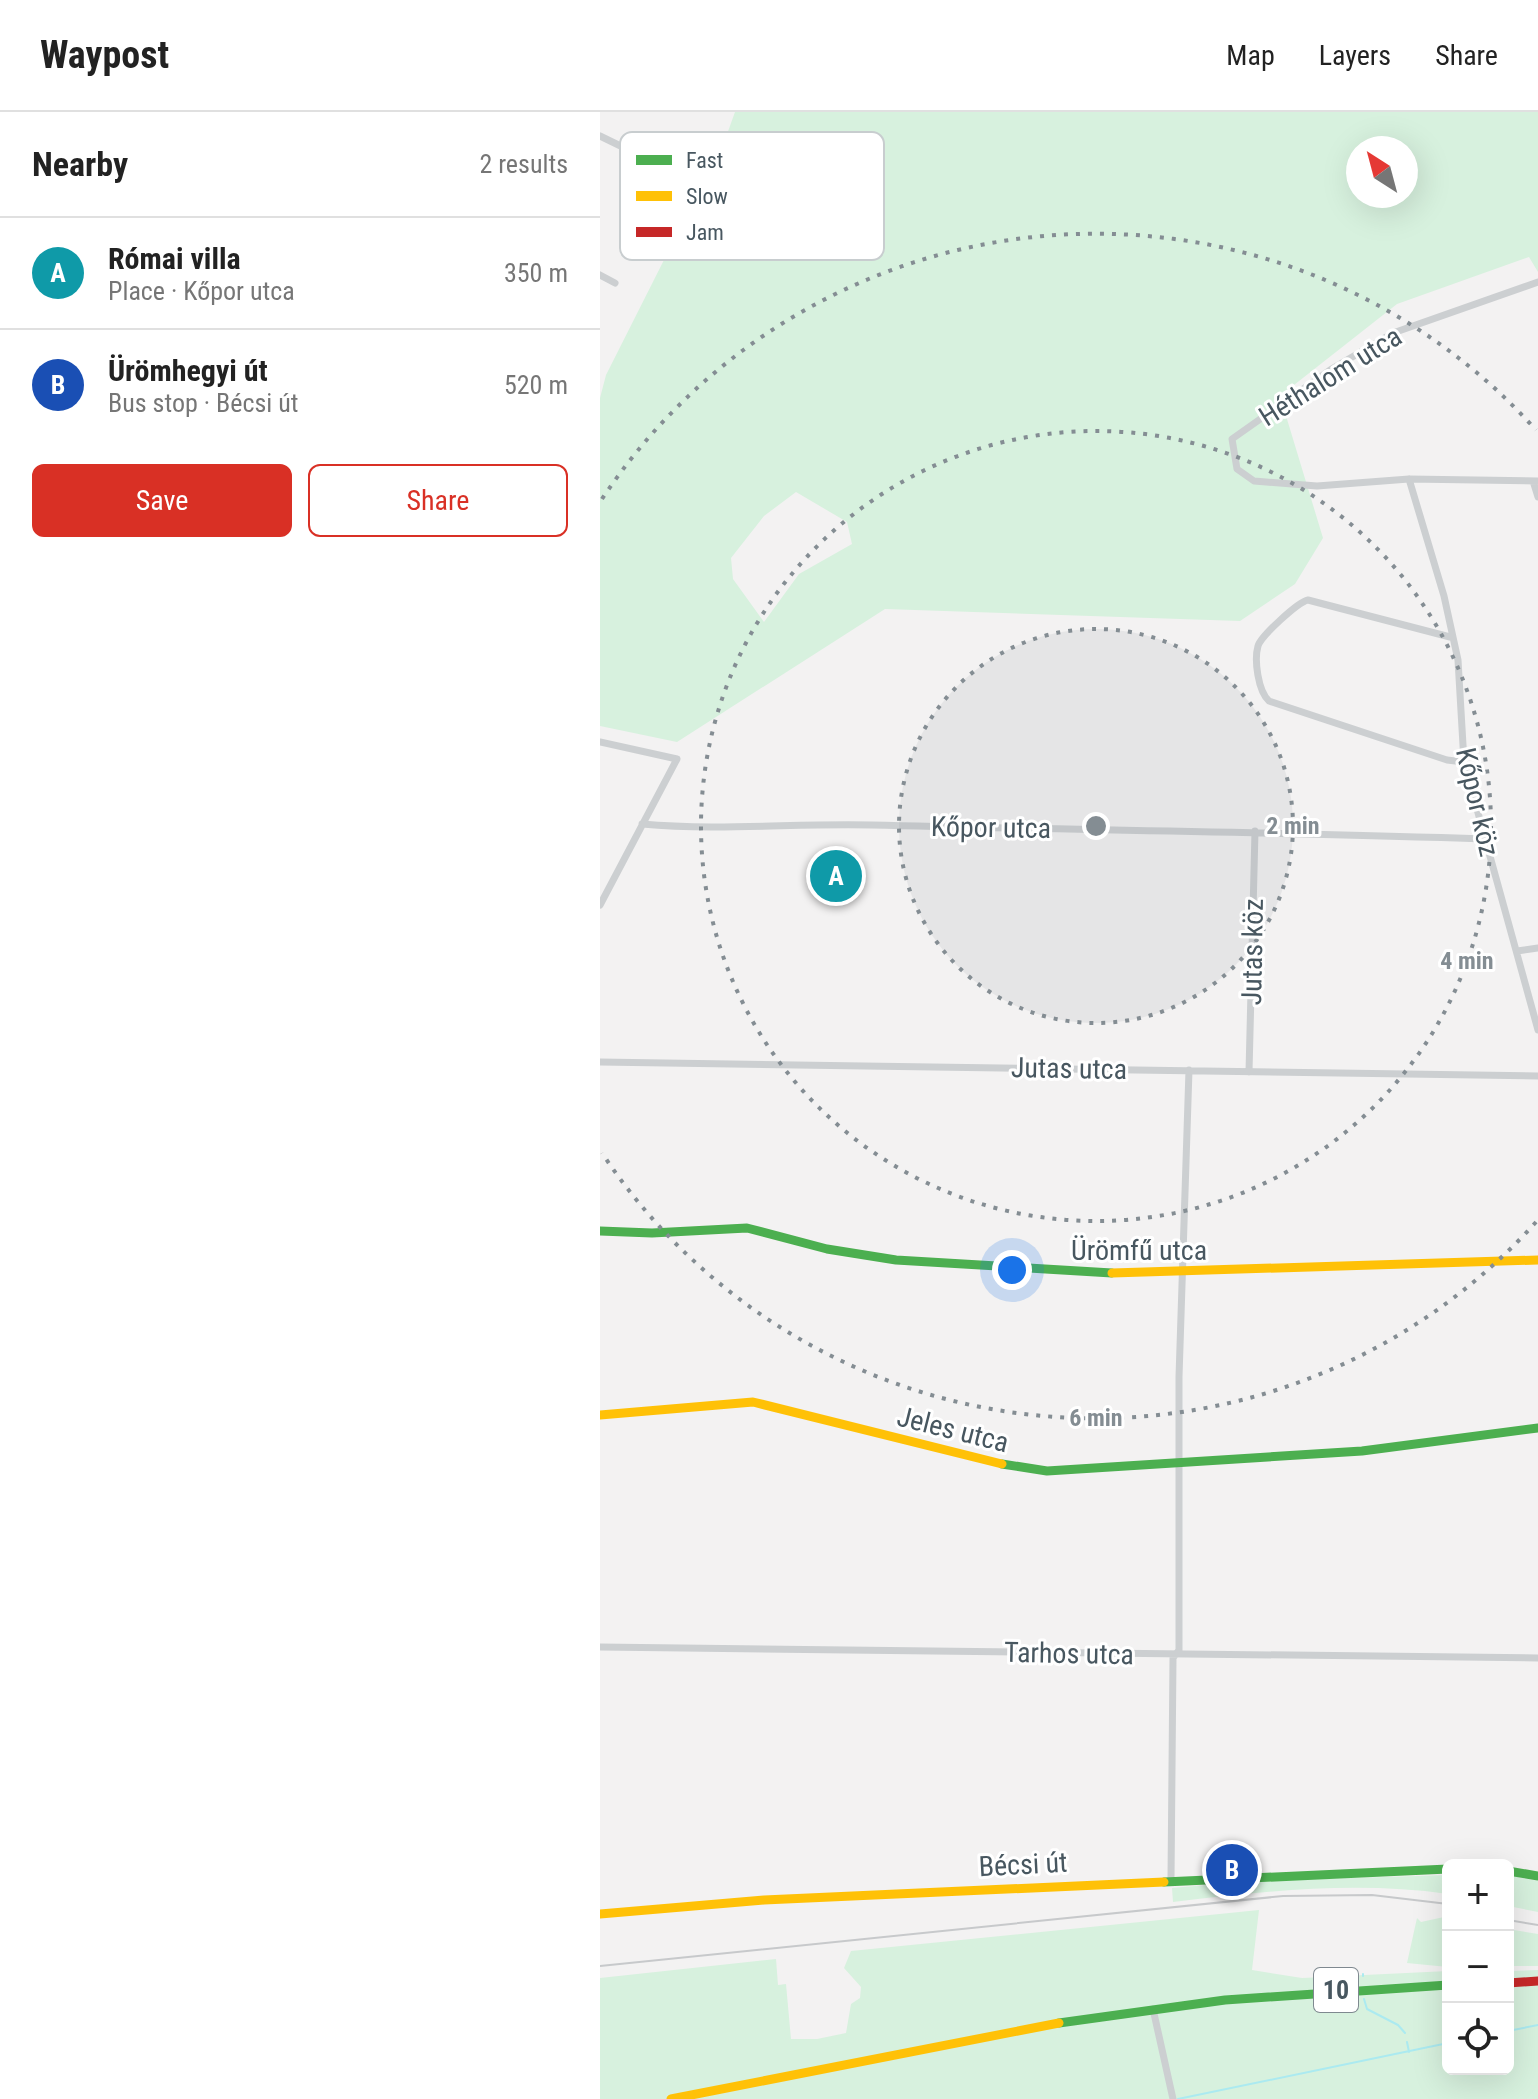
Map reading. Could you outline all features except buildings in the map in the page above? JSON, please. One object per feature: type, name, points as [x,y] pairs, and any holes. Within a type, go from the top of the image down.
[{"type":"street","points":[[600,136],[620,146]]},
{"type":"street","points":[[600,275],[615,283]]},
{"type":"street","name":"Héthalom utca","points":[[1409,479],[1317,486],[1254,481],[1237,469],[1232,439],[1330,370],[1393,333],[1538,282]]},
{"type":"street","points":[[1409,479],[1536,481],[1538,497]]},
{"type":"street","name":"Kőpor köz","points":[[1409,479],[1444,596],[1450,637],[1458,660],[1464,762],[1483,819],[1485,839],[1538,1030]]},
{"type":"street","points":[[1450,637],[1308,600],[1299,603],[1259,644],[1262,693],[1269,701],[1447,760],[1464,762]]},
{"type":"street","points":[[600,742],[677,759],[600,905]]},
{"type":"street","name":"Kőpor utca","points":[[642,824],[688,828],[875,825],[1255,831],[1485,839]]},
{"type":"street","name":"Jutas köz","points":[[1249,1072],[1255,831]]},
{"type":"street","points":[[1517,951],[1538,948]]},
{"type":"street","name":"Jutas utca","points":[[600,1062],[1538,1076]]},
{"type":"street","points":[[1171,1879],[1173,1658],[1179,1650],[1178,1463],[1189,1070]]},
{"type":"street","name":"Ürömfű utca","points":[[600,1231],[652,1233],[747,1228],[827,1249],[896,1260],[1052,1271],[1183,1274],[1538,1260]]},
{"type":"street","name":"Jeles utca","points":[[600,1415],[753,1402],[1034,1470],[1362,1451],[1538,1428]]},
{"type":"street","name":"Tarhos utca","points":[[600,1647],[1538,1658]]},
{"type":"street","name":"Bécsi út","points":[[600,1914],[764,1900],[1171,1879],[1442,1869]]},
{"type":"street","points":[[1514,1872],[1538,1876]]},
{"type":"street","points":[[1514,1983],[1538,1981]]},
{"type":"street","name":"10","points":[[671,2099],[965,2041],[1153,2009],[1331,1990],[1442,1985]]},
{"type":"street","points":[[1153,2009],[1173,2099]]},
{"type":"green space","points":[[735,112],[1538,112],[1538,272],[1529,257],[1397,304],[1280,396],[1323,538],[1295,584],[1240,621],[885,609],[677,742],[600,726],[600,398],[606,375],[664,260],[884,260],[884,132],[728,132]],"holes":[[[796,492],[847,522],[852,544],[799,574],[764,622],[733,579],[731,558],[764,516]]]},
{"type":"green space","points":[[1442,1875],[1442,1893],[1345,1888],[1276,1891],[1173,1902],[1172,1888],[1252,1881]]},
{"type":"green space","points":[[1514,1876],[1538,1881],[1538,1912],[1514,1907]]},
{"type":"green space","points":[[1259,1910],[1252,1970],[1302,1978],[1442,1971],[1442,2075],[1514,2075],[1514,1971],[1538,1970],[1538,2099],[600,2099],[600,1978],[776,1959],[778,1985],[786,1984],[791,2039],[817,2039],[846,2033],[851,2004],[860,1998],[861,1987],[844,1968],[851,1951]]},
{"type":"green space","points":[[1442,1917],[1442,1966],[1407,1963],[1417,1918],[1421,1922]]},
{"type":"green space","points":[[1514,1930],[1538,1934],[1538,1966],[1514,1966]]},
{"type":"waterway","points":[[1364,1999],[1367,2009],[1398,2025],[1405,2033]]},
{"type":"waterway","points":[[1514,2030],[1538,2025]]},
{"type":"waterway","points":[[1407,2042],[1409,2052]]},
{"type":"waterway","points":[[1178,2099],[1442,2044]]},
{"type":"railway","points":[[600,1966],[1283,1896],[1372,1895],[1442,1903]]},
{"type":"railway","points":[[1514,1921],[1538,1925]]},
{"type":"traffic: fast","points":[[600,1231],[652,1233],[747,1228],[827,1249],[896,1260],[1112,1273]]},
{"type":"traffic: fast","points":[[1002,1464],[1047,1471],[1362,1451],[1538,1428]]},
{"type":"traffic: fast","points":[[1164,1882],[1442,1869]]},
{"type":"traffic: fast","points":[[1514,1872],[1538,1876]]},
{"type":"traffic: fast","points":[[1059,2023],[1225,2000],[1442,1985]]},
{"type":"traffic: slow","points":[[1112,1273],[1538,1260]]},
{"type":"traffic: slow","points":[[600,1415],[753,1402],[1002,1464]]},
{"type":"traffic: slow","points":[[600,1914],[764,1900],[1164,1882]]},
{"type":"traffic: slow","points":[[671,2099],[1059,2023]]},
{"type":"traffic: jam","points":[[1514,1983],[1538,1981]]},
{"type":"place","name":"Római villa","points":[[836,876]]},
{"type":"place","name":"Ürömhegyi út","points":[[1232,1870]]}]
